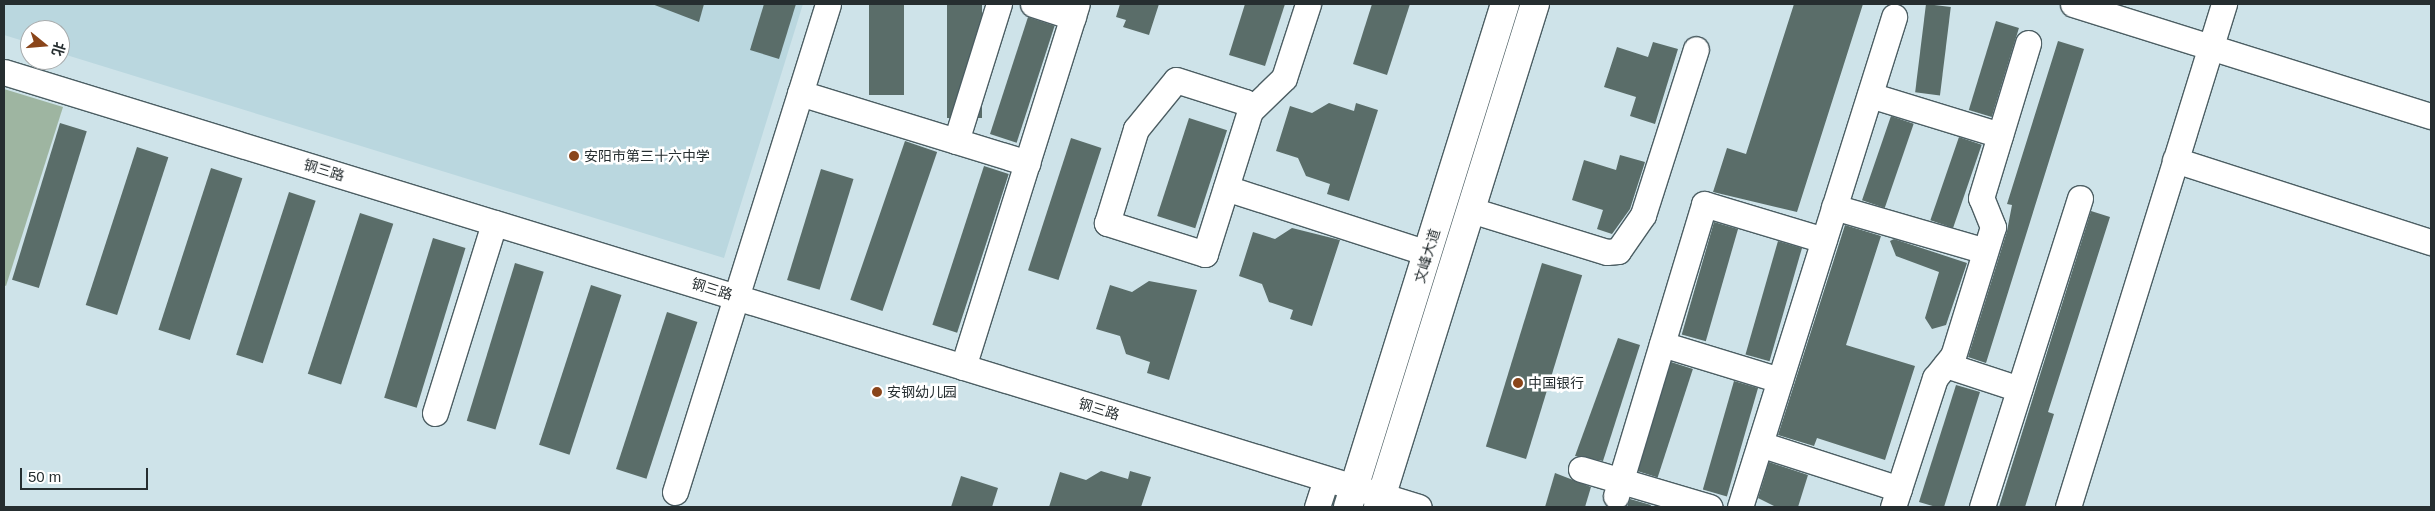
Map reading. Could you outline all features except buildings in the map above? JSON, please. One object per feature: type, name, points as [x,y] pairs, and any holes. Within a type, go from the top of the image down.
[{"type":"main road","name":"文峰大道","points":[[1351,497],[1505,4]]},
{"type":"main road","name":"文峰大道","points":[[1380,502],[1535,4]]},
{"type":"street","points":[[675,492],[734,296],[828,4]]},
{"type":"street","points":[[956,141],[999,4]]},
{"type":"street","points":[[963,367],[1075,10],[1033,4]]},
{"type":"street","points":[[1250,111],[1245,102],[1176,80],[1136,129],[1107,223],[1205,254],[1250,111],[1284,78],[1308,4]]},
{"type":"street","points":[[2073,4],[2431,116]]},
{"type":"street","points":[[2068,507],[2224,4]]},
{"type":"street","points":[[1740,507],[1894,17]]},
{"type":"street","points":[[1760,444],[1896,498],[1935,378],[1953,356],[1985,251],[1992,219],[1981,198],[2028,43]]},
{"type":"street","points":[[1471,210],[1607,252],[1618,251],[1643,215],[1696,49]]},
{"type":"street","name":"钢三路","points":[[4,72],[1326,479],[1351,497],[1419,507]]},
{"type":"street","points":[[800,93],[1027,163]]},
{"type":"street","points":[[1870,96],[2000,135]]},
{"type":"street","points":[[2176,160],[2431,242]]},
{"type":"street","points":[[1226,188],[1428,253]]},
{"type":"street","points":[[1982,507],[2080,198]]},
{"type":"street","points":[[1619,488],[1704,204],[1824,240]]},
{"type":"street","points":[[1834,207],[1985,251]]},
{"type":"street","points":[[434,413],[494,223]]},
{"type":"street","points":[[1662,344],[1780,380]]},
{"type":"street","points":[[1946,365],[2019,389]]},
{"type":"street","points":[[1581,469],[1619,488],[1709,507]]},
{"type":"street","points":[[1317,507],[1326,479]]},
{"type":"shaded area","name":"安阳市第三十六中学","points":[[4,4],[803,4],[724,258],[70,56],[70,20],[20,20],[20,40],[4,35]]},
{"type":"green space","points":[[4,89],[63,107],[6,286],[4,285]]},
{"type":"place","name":"安阳市第三十六中学","points":[[574,156]]},
{"type":"place","name":"中国银行","points":[[1518,383]]},
{"type":"place","name":"安钢幼儿园","points":[[877,392]]}]
